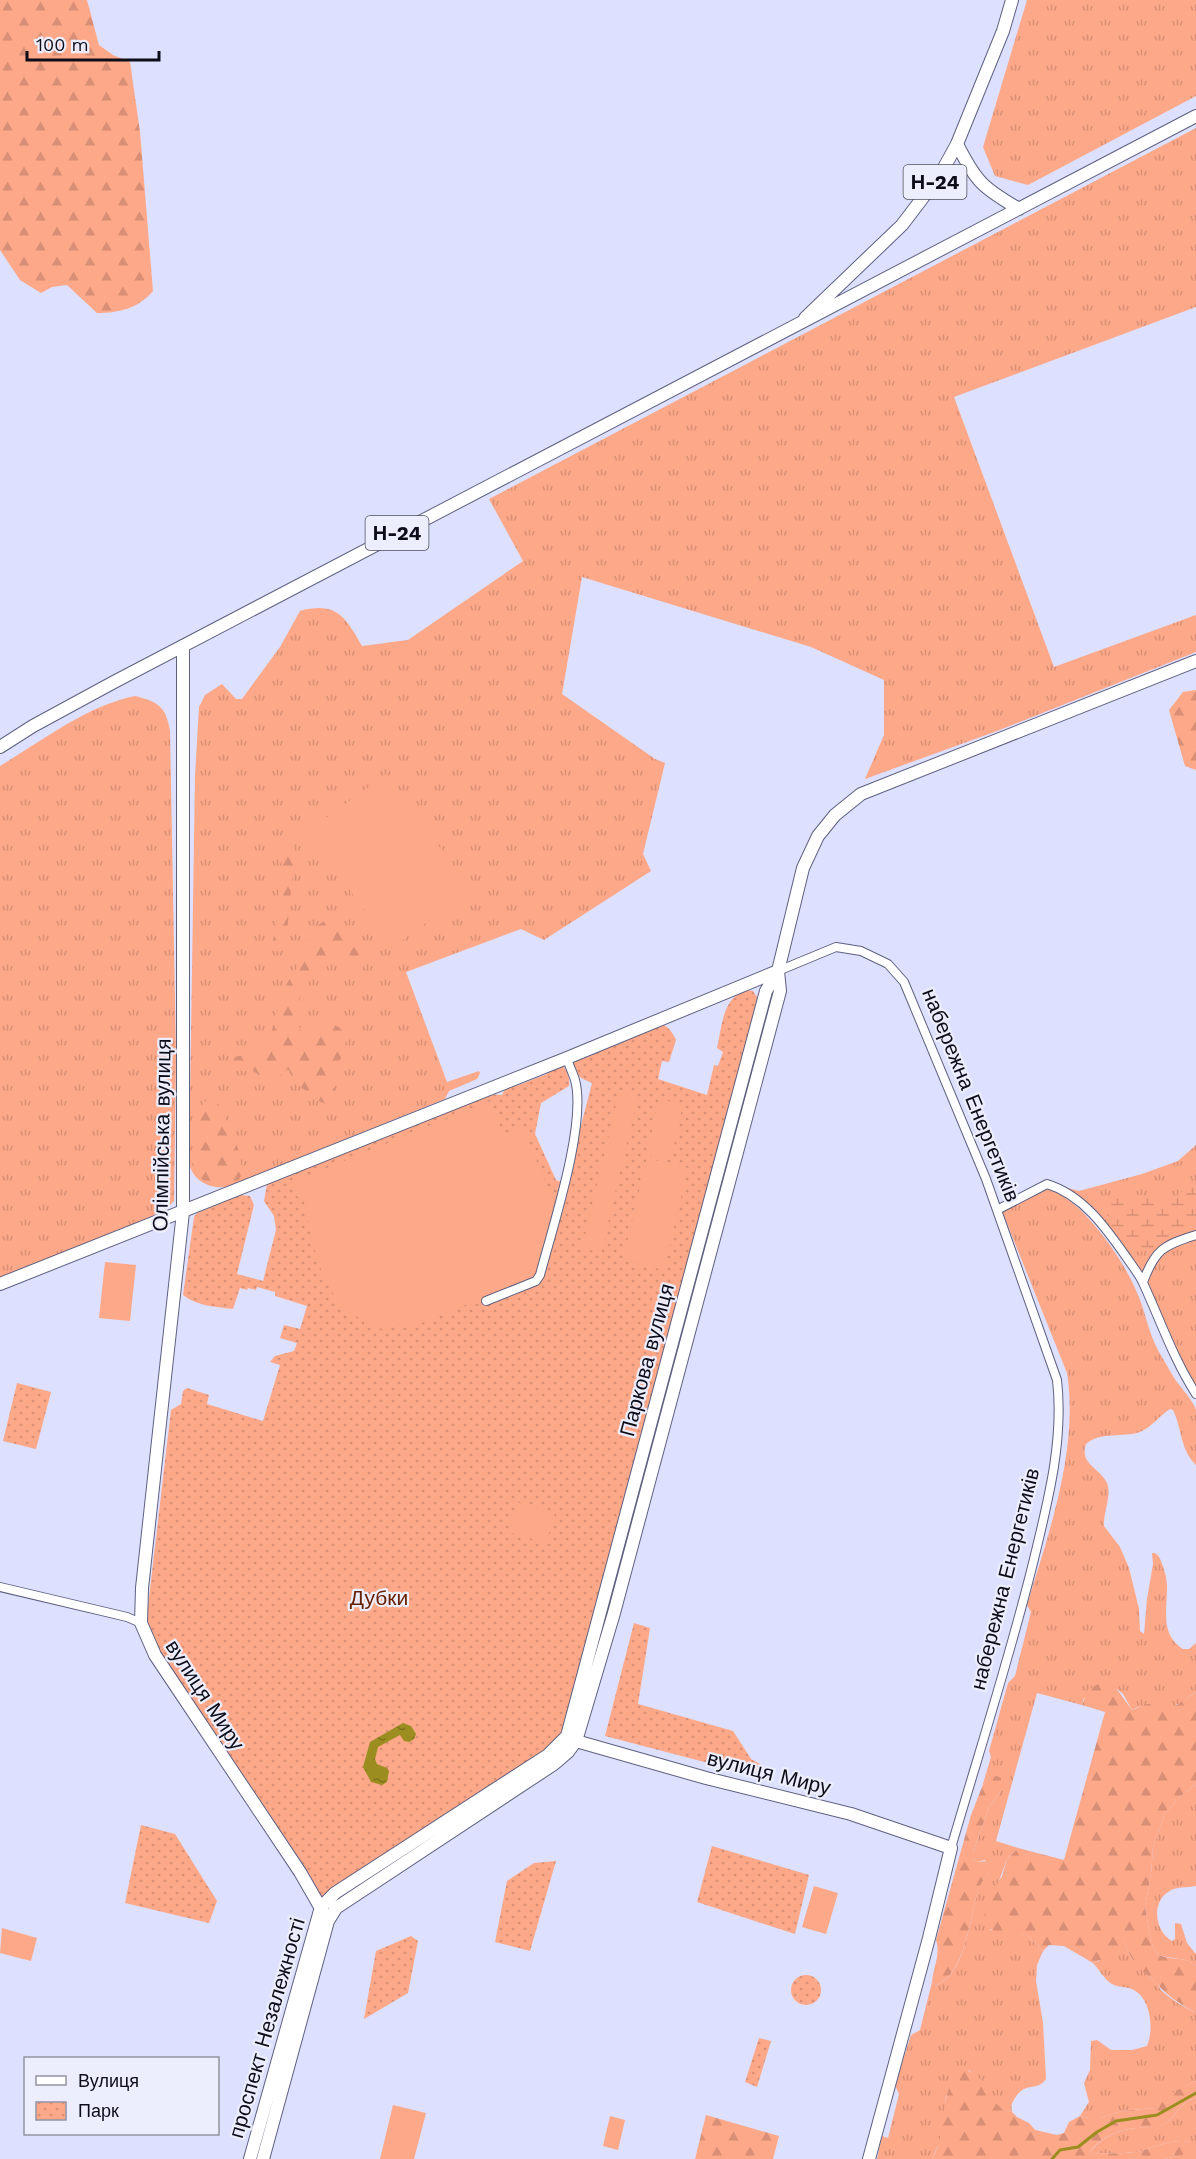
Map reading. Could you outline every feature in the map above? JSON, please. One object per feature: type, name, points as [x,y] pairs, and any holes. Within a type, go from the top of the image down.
[{"type":"street","name":"Н-24","points":[[0,747],[52,715],[798,326],[902,225],[936,181],[957,144],[1003,31],[1012,0]]},
{"type":"street","points":[[798,326],[1196,116]]},
{"type":"street","points":[[957,144],[972,174],[980,183],[1019,209]]},
{"type":"street","name":"Олімпійська вулиця","points":[[141,1623],[142,1588],[183,1212],[183,646]]},
{"type":"street","points":[[0,1284],[567,1058],[778,971],[803,868],[818,836],[835,815],[861,794],[1196,661]]},
{"type":"street","name":"набережна Енергетиків","points":[[778,971],[836,947],[861,951],[888,964],[904,982],[968,1133],[1049,1353],[1057,1380],[1059,1401],[1053,1480],[1003,1675],[951,1848],[921,1971],[869,2159]]},
{"type":"street","name":"Паркова вулиця","points":[[576,1741],[614,1613],[780,991],[778,971]]},
{"type":"street","name":"Паркова вулиця","points":[[321,1907],[335,1893],[548,1755],[567,1736],[766,991],[778,971]]},
{"type":"street","points":[[486,1301],[536,1281],[540,1275],[562,1194],[577,1121],[576,1081],[567,1058]]},
{"type":"street","points":[[996,1210],[1047,1184],[1067,1192],[1087,1208],[1108,1231],[1143,1282],[1182,1372],[1196,1394]]},
{"type":"street","points":[[1143,1282],[1157,1252],[1196,1235]]},
{"type":"street","points":[[0,1587],[127,1617],[141,1623]]},
{"type":"street","name":"вулиця Миру","points":[[141,1623],[155,1655],[300,1872],[328,1921]]},
{"type":"street","points":[[328,1921],[336,1908],[554,1764],[568,1752],[576,1741]]},
{"type":"street","name":"вулиця Миру","points":[[562,1742],[576,1741],[706,1778],[851,1814],[951,1848]]},
{"type":"street","name":"проспект Незалежності","points":[[250,2159],[321,1907]]},
{"type":"street","name":"проспект Незалежності","points":[[263,2159],[328,1921]]},
{"type":"green space","points":[[0,0],[87,0],[99,45],[113,55],[130,62],[140,132],[153,291],[141,302],[121,311],[97,313],[67,285],[52,287],[41,293],[20,280],[0,250]]},
{"type":"green space","points":[[1027,0],[1196,0],[1196,96],[1028,185],[995,176],[983,147]]},
{"type":"green space","points":[[1196,128],[1196,307],[954,397],[1054,667],[1196,615],[1196,652],[997,731],[865,779],[884,735],[884,680],[811,647],[582,577],[562,694],[655,759],[665,763],[643,854],[651,871],[544,940],[521,929],[406,972],[447,1082],[479,1071],[477,1079],[449,1091],[445,1099],[227,1187],[214,1187],[198,1179],[189,1162],[195,776],[199,707],[205,695],[222,684],[236,699],[242,699],[280,647],[300,611],[313,608],[332,610],[351,627],[362,646],[408,640],[523,561],[489,499]]},
{"type":"green space","points":[[1196,690],[1196,770],[1185,766],[1169,710],[1183,692]]},
{"type":"green space","points":[[135,696],[150,700],[160,706],[166,716],[170,731],[176,1055],[174,1201],[163,1212],[0,1278],[0,766],[82,716]]},
{"type":"green space","points":[[386,774],[471,890],[392,948],[307,832]]},
{"type":"green space","points":[[293,844],[295,849],[286,942],[278,952],[274,948],[273,940],[278,918],[282,855],[284,847]]},
{"type":"green space","points":[[327,919],[336,923],[365,955],[364,966],[356,968],[337,959],[329,959],[307,984],[297,1004],[298,1025],[304,1035],[326,1022],[339,1027],[347,1036],[341,1058],[330,1075],[337,1095],[334,1105],[331,1106],[321,1102],[295,1083],[288,1069],[276,1079],[267,1081],[252,1070],[233,1071],[228,1064],[229,1060],[238,1056],[255,1055],[263,1049],[272,1030],[283,990],[299,964],[314,928]]},
{"type":"green space","name":"Дубки","points":[[746,990],[753,991],[759,1000],[562,1733],[552,1745],[323,1900],[157,1648],[149,1629],[147,1615],[171,1410],[181,1404],[183,1391],[187,1388],[209,1395],[207,1404],[263,1421],[280,1365],[270,1362],[275,1356],[294,1351],[297,1343],[280,1338],[284,1325],[300,1329],[307,1306],[275,1296],[275,1292],[257,1287],[256,1290],[240,1288],[233,1309],[213,1307],[188,1299],[183,1295],[194,1217],[197,1213],[240,1195],[250,1196],[254,1205],[237,1274],[263,1281],[276,1230],[274,1216],[264,1201],[267,1184],[487,1094],[502,1095],[506,1087],[516,1086],[547,1074],[550,1067],[563,1066],[568,1075],[569,1086],[541,1103],[535,1134],[556,1180],[566,1184],[592,1083],[577,1075],[573,1068],[573,1059],[660,1024],[670,1030],[676,1040],[669,1062],[662,1061],[658,1079],[707,1095],[714,1065],[718,1066],[723,1052],[717,1048],[724,1014],[732,999]]},
{"type":"green space","points":[[771,994],[774,995],[580,1715],[576,1714]]},
{"type":"green space","points":[[619,1092],[638,1096],[601,1253],[582,1248]]},
{"type":"green space","points":[[211,1099],[216,1101],[228,1123],[241,1164],[239,1180],[226,1186],[206,1182],[192,1166],[199,1110],[204,1102]]},
{"type":"green space","points":[[659,1099],[683,1104],[671,1160],[647,1155]]},
{"type":"green space","points":[[490,1101],[504,1136],[523,1128],[555,1205],[536,1276],[407,1329],[404,1323],[385,1330],[363,1321],[334,1295],[325,1279],[318,1262],[304,1201],[294,1194],[290,1183]]},
{"type":"green space","points":[[1196,1145],[1196,1391],[1150,1298],[1104,1226],[1060,1186],[1079,1191],[1142,1174],[1178,1161]]},
{"type":"green space","points":[[647,1158],[688,1168],[664,1270],[623,1260]]},
{"type":"green space","points":[[1196,1181],[1196,1228],[1145,1251],[1126,1249],[1118,1240],[1112,1231],[1107,1213],[1114,1200],[1124,1196],[1138,1195],[1172,1199]]},
{"type":"green space","points":[[1045,1189],[1058,1193],[1072,1202],[1110,1245],[1135,1288],[1159,1352],[1196,1410],[1196,1465],[1187,1453],[1176,1417],[1170,1409],[1140,1432],[1098,1437],[1092,1440],[1086,1444],[1085,1456],[1107,1483],[1104,1526],[1120,1547],[1129,1568],[1139,1609],[1140,1631],[1144,1634],[1153,1564],[1152,1553],[1154,1553],[1160,1558],[1166,1578],[1166,1621],[1171,1636],[1183,1649],[1189,1649],[1196,1643],[1196,1692],[1175,1705],[1143,1706],[1132,1710],[1123,1694],[1116,1688],[1084,1698],[1082,1705],[1037,1693],[996,1841],[1018,1848],[1007,1859],[999,1881],[990,1930],[1027,1935],[1043,1951],[1037,1965],[1036,1981],[1043,2023],[1046,2079],[1039,2085],[1019,2093],[1012,2103],[1012,2112],[993,2101],[969,2070],[946,2096],[942,2137],[932,2159],[877,2159],[882,2136],[888,2138],[899,2094],[895,2085],[911,2035],[920,2030],[932,1982],[936,1985],[954,1970],[965,1943],[978,1890],[990,1870],[985,1860],[976,1862],[973,1853],[989,1807],[1001,1791],[988,1777],[982,1787],[991,1757],[989,1751],[1008,1683],[1015,1676],[1031,1612],[1027,1605],[1060,1490],[1069,1431],[1070,1402],[1067,1373],[1002,1211]]},
{"type":"green space","points":[[105,1262],[136,1265],[130,1321],[99,1318]]},
{"type":"green space","points":[[17,1383],[51,1392],[36,1449],[3,1441]]},
{"type":"green space","points":[[517,1502],[555,1513],[546,1543],[508,1532]]},
{"type":"green space","points":[[634,1623],[650,1628],[638,1704],[733,1731],[751,1759],[762,1765],[758,1776],[605,1736]]},
{"type":"green space","points":[[1100,1683],[1116,1688],[1132,1710],[1147,1704],[1177,1705],[1196,1692],[1196,1784],[1165,1813],[1153,1847],[1145,1907],[1151,1941],[1156,1953],[1187,1961],[1196,1966],[1196,2013],[1169,1995],[1143,1971],[1132,1959],[1124,1939],[1112,1955],[1093,1963],[1064,1946],[1049,1945],[1043,1951],[1027,1935],[995,1932],[986,1926],[984,1920],[986,1902],[1002,1876],[1007,1859],[1018,1848],[1064,1860],[1105,1712],[1082,1705],[1088,1690]]},
{"type":"green space","points":[[988,1777],[1001,1778],[1001,1791],[989,1807],[973,1853],[976,1862],[988,1861],[990,1870],[978,1890],[960,1957],[946,1979],[936,1985],[932,1982],[937,1956],[936,1940],[971,1815]]},
{"type":"green space","points":[[1196,1784],[1196,1886],[1178,1888],[1168,1892],[1159,1903],[1157,1917],[1162,1931],[1172,1941],[1175,1939],[1175,1923],[1181,1924],[1187,1943],[1196,1954],[1196,1966],[1187,1960],[1156,1953],[1151,1941],[1145,1907],[1153,1847],[1165,1813]]},
{"type":"green space","points":[[141,1825],[175,1834],[217,1901],[209,1923],[125,1903]]},
{"type":"green space","points":[[712,1846],[809,1875],[795,1934],[697,1902]]},
{"type":"green space","points":[[556,1861],[530,1951],[495,1942],[507,1881],[534,1863]]},
{"type":"green space","points":[[814,1886],[838,1893],[826,1934],[802,1927]]},
{"type":"green space","points":[[2,1928],[37,1938],[31,1961],[0,1953]]},
{"type":"green space","points":[[411,1936],[418,1941],[408,1993],[364,2019],[376,1951]]},
{"type":"green space","points":[[1124,1938],[1134,1961],[1161,1990],[1196,2013],[1196,2081],[1175,2092],[1154,2108],[1121,2111],[1100,2118],[1089,2118],[1080,2116],[1089,2102],[1084,2083],[1090,2070],[1091,2041],[1097,2040],[1111,2050],[1132,2050],[1147,2046],[1149,2039],[1150,2015],[1140,1994],[1129,1988],[1112,1984],[1093,1963],[1099,1961]]},
{"type":"green space","points":[[806,1975],[812,1976],[820,1984],[820,1996],[812,2004],[806,2005],[800,2004],[792,1996],[791,1990],[792,1984],[800,1976]]},
{"type":"green space","points":[[759,2038],[771,2041],[757,2087],[745,2082]]},
{"type":"green space","points":[[964,2070],[978,2077],[992,2098],[1004,2109],[1029,2123],[1035,2130],[1057,2135],[1064,2133],[1069,2122],[1080,2116],[1100,2118],[1121,2111],[1154,2108],[1170,2094],[1196,2081],[1196,2098],[1185,2103],[1170,2120],[1160,2126],[1117,2132],[1104,2138],[1089,2153],[1136,2152],[1178,2141],[1191,2143],[1193,2148],[1182,2155],[1164,2159],[932,2159],[941,2135],[946,2097],[955,2077]]},
{"type":"green space","points":[[1196,2098],[1196,2159],[1164,2159],[1190,2150],[1191,2143],[1185,2141],[1171,2142],[1136,2152],[1089,2153],[1098,2143],[1116,2132],[1164,2124],[1186,2102]]},
{"type":"green space","points":[[393,2105],[426,2113],[414,2159],[380,2159]]},
{"type":"green space","points":[[706,2115],[779,2136],[773,2159],[695,2159]]},
{"type":"green space","points":[[610,2116],[625,2120],[618,2150],[603,2146]]},
{"type":"water","points":[[403,1723],[411,1726],[416,1734],[414,1739],[409,1742],[404,1741],[400,1735],[378,1747],[375,1759],[377,1764],[389,1771],[387,1782],[382,1785],[371,1782],[363,1767],[370,1742]]},
{"type":"waterway","points":[[1052,2159],[1060,2150],[1078,2147],[1116,2121],[1157,2115],[1196,2093]]}]
